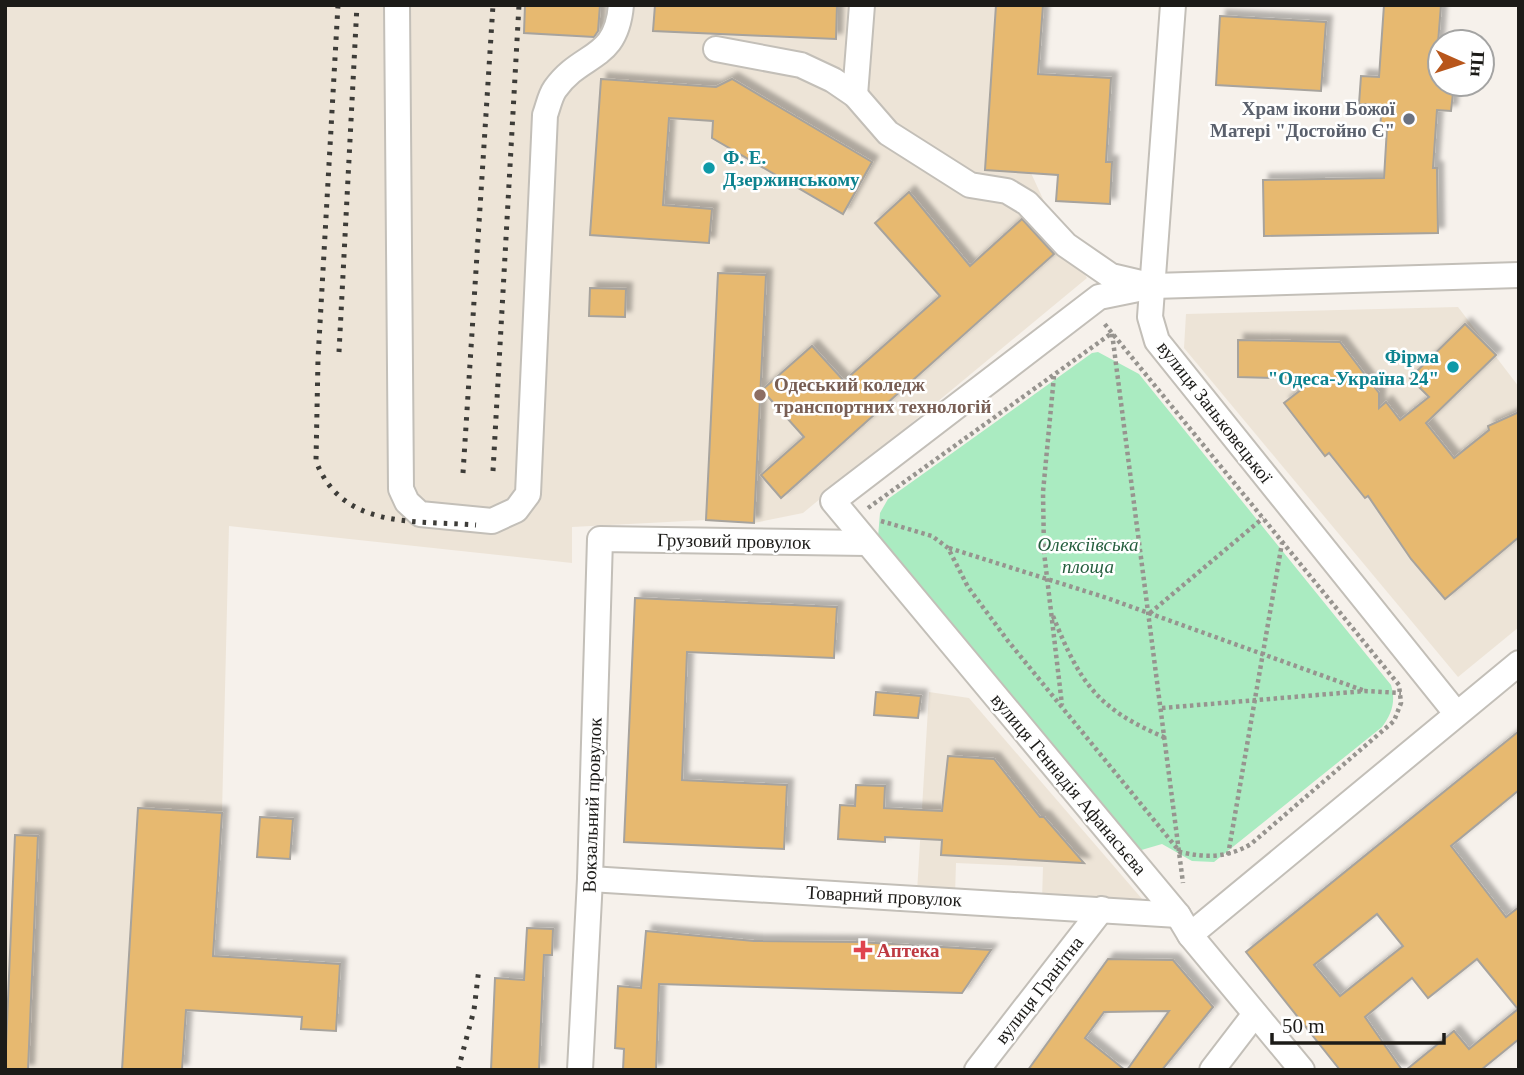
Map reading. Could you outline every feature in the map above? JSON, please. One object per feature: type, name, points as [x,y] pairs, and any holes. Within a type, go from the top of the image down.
[{"type":"street","points":[[397,5],[401,489],[407,502],[419,514],[492,521],[516,510],[528,494],[545,115],[554,90],[576,68],[603,52],[619,27],[621,5]]},
{"type":"street","points":[[855,95],[862,5]]},
{"type":"street","name":"вулиця Заньковецької","points":[[1172,5],[1150,317],[1157,341],[1456,713]]},
{"type":"street","points":[[716,49],[801,65],[855,95],[888,133],[971,185],[1007,191],[1027,203],[1066,245],[1111,276],[1153,286]]},
{"type":"street","points":[[833,501],[1099,297],[1153,286],[1519,275]]},
{"type":"street","name":"вулиця Геннадія Афанасьєва","points":[[833,501],[1302,1070]]},
{"type":"street","name":"Грузовий провулок","points":[[600,539],[867,543]]},
{"type":"street","name":"Вокзальний провулок","points":[[580,1070],[590,879],[600,539]]},
{"type":"street","points":[[1184,925],[1519,663]]},
{"type":"street","name":"Товарний провулок","points":[[590,879],[1102,909],[1184,925]]},
{"type":"street","name":"вулиця Гранітна","points":[[977,1070],[1102,909]]},
{"type":"street","points":[[1212,1070],[1255,1014]]},
{"type":"path","points":[[948,548],[968,587],[1180,852],[1213,857],[1228,856],[1251,844],[1394,721],[1401,693],[1399,685],[1089,305]]},
{"type":"path","points":[[833,501],[859,514],[1112,333]]},
{"type":"path","points":[[1112,333],[1180,852],[1184,925]]},
{"type":"path","points":[[1054,375],[1043,492],[1047,579],[1063,708]]},
{"type":"path","points":[[871,518],[932,536],[948,548],[1150,613],[1365,691]]},
{"type":"path","points":[[1150,613],[1263,519]]},
{"type":"path","points":[[1228,856],[1260,653],[1282,542]]},
{"type":"path","points":[[1051,609],[1072,662],[1089,689],[1114,711],[1166,738]]},
{"type":"path","points":[[1162,708],[1365,691],[1401,693]]},
{"type":"shaded area","points":[[5,5],[996,5],[985,170],[1031,173],[1055,225],[1087,278],[803,513],[754,523],[706,520],[572,527],[572,563],[229,526],[222,813],[138,808],[122,1070],[5,1070]]},
{"type":"shaded area","points":[[1458,307],[1519,387],[1519,627],[1458,677],[1184,348],[1186,314]]},
{"type":"shaded area","points":[[929,692],[969,698],[1149,907],[1042,900],[1043,867],[956,863],[955,895],[917,892]]},
{"type":"green space","name":"Олексіївська площа","points":[[1098,352],[1139,374],[1391,685],[1392,707],[1382,727],[1214,862],[1192,861],[1162,844],[1138,851],[878,537],[880,513],[888,499],[1092,353]]},
{"type":"building","points":[[525,5],[600,5],[598,31],[594,37],[524,33]]},
{"type":"building","points":[[655,5],[837,5],[836,39],[653,31]]},
{"type":"building","points":[[996,5],[1043,5],[1038,74],[1111,78],[1106,162],[1112,162],[1110,204],[1056,201],[1058,175],[985,170]]},
{"type":"building","points":[[1384,5],[1441,5],[1439,28],[1426,28],[1426,98],[1452,98],[1451,111],[1437,110],[1433,168],[1437,168],[1438,233],[1264,236],[1263,180],[1384,178],[1387,128],[1380,128],[1382,105],[1359,104],[1361,76],[1379,77]]},
{"type":"building","points":[[1220,16],[1326,22],[1321,91],[1216,85]]},
{"type":"building","points":[[601,79],[716,87],[732,79],[872,162],[843,214],[712,138],[713,121],[669,118],[663,205],[712,209],[709,243],[590,235]]},
{"type":"building","points":[[909,192],[970,266],[1022,219],[1054,254],[781,498],[761,475],[804,437],[762,390],[812,346],[844,381],[940,296],[875,223]]},
{"type":"building","points":[[718,273],[766,275],[754,523],[706,520]]},
{"type":"building","points":[[590,288],[626,289],[625,317],[589,316]]},
{"type":"building","points":[[1465,324],[1496,355],[1426,423],[1454,458],[1489,430],[1488,426],[1519,412],[1519,537],[1445,599],[1411,559],[1368,496],[1365,498],[1329,453],[1325,456],[1284,403],[1315,379],[1238,377],[1238,340],[1340,342],[1379,393],[1379,408],[1386,402],[1400,420],[1429,397],[1410,378]]},
{"type":"building","points":[[635,598],[837,607],[834,658],[687,652],[682,780],[787,785],[784,849],[624,842]]},
{"type":"building","points":[[876,692],[921,696],[918,718],[874,715]]},
{"type":"building","points":[[1519,731],[1519,790],[1451,846],[1506,917],[1519,907],[1519,1039],[1481,1070],[1406,1070],[1454,1031],[1469,1049],[1518,1009],[1477,959],[1428,998],[1412,978],[1365,1017],[1402,1070],[1340,1070],[1246,952]],"holes":[[[1377,914],[1403,946],[1340,996],[1314,965]]]},
{"type":"building","points":[[948,756],[994,759],[1040,817],[1044,817],[1084,863],[941,855],[942,840],[885,837],[885,842],[838,839],[840,805],[855,806],[856,785],[885,786],[884,808],[942,811]]},
{"type":"building","points":[[138,808],[222,813],[213,956],[340,964],[336,1031],[301,1029],[302,1017],[186,1010],[182,1070],[122,1070]]},
{"type":"building","points":[[260,817],[293,819],[290,859],[257,857]]},
{"type":"building","points":[[15,835],[38,836],[28,1070],[5,1070]]},
{"type":"building","points":[[527,928],[553,929],[552,955],[544,955],[539,1070],[491,1070],[495,978],[524,980]]},
{"type":"building","points":[[646,931],[754,941],[859,942],[991,950],[962,993],[659,984],[656,1070],[623,1070],[624,1049],[615,1048],[618,986],[641,988]]},
{"type":"building","points":[[1108,959],[1173,960],[1213,1007],[1162,1070],[1127,1070],[1169,1011],[1104,1012],[1085,1038],[1125,1070],[1028,1070]]},
{"type":"railway","points":[[338,5],[318,359],[316,461],[328,483],[343,499],[362,510],[405,521],[476,525]]},
{"type":"railway","points":[[339,352],[357,5]]},
{"type":"railway","points":[[463,473],[493,5]]},
{"type":"railway","points":[[493,471],[519,5]]},
{"type":"railway","points":[[458,1070],[474,1010],[479,968]]},
{"type":"place","name":"Храм ікони Божої Матері \"Достойно Є\"","points":[[1409,119]]},
{"type":"place","name":"Ф. Е. Дзержинському","points":[[709,168]]},
{"type":"place","name":"Фірма \"Одеса-Україна 24\"","points":[[1453,367]]},
{"type":"place","name":"Одеський коледж транспортних технологій","points":[[760,395]]},
{"type":"place","name":"Аптека","points":[[863,950]]}]
